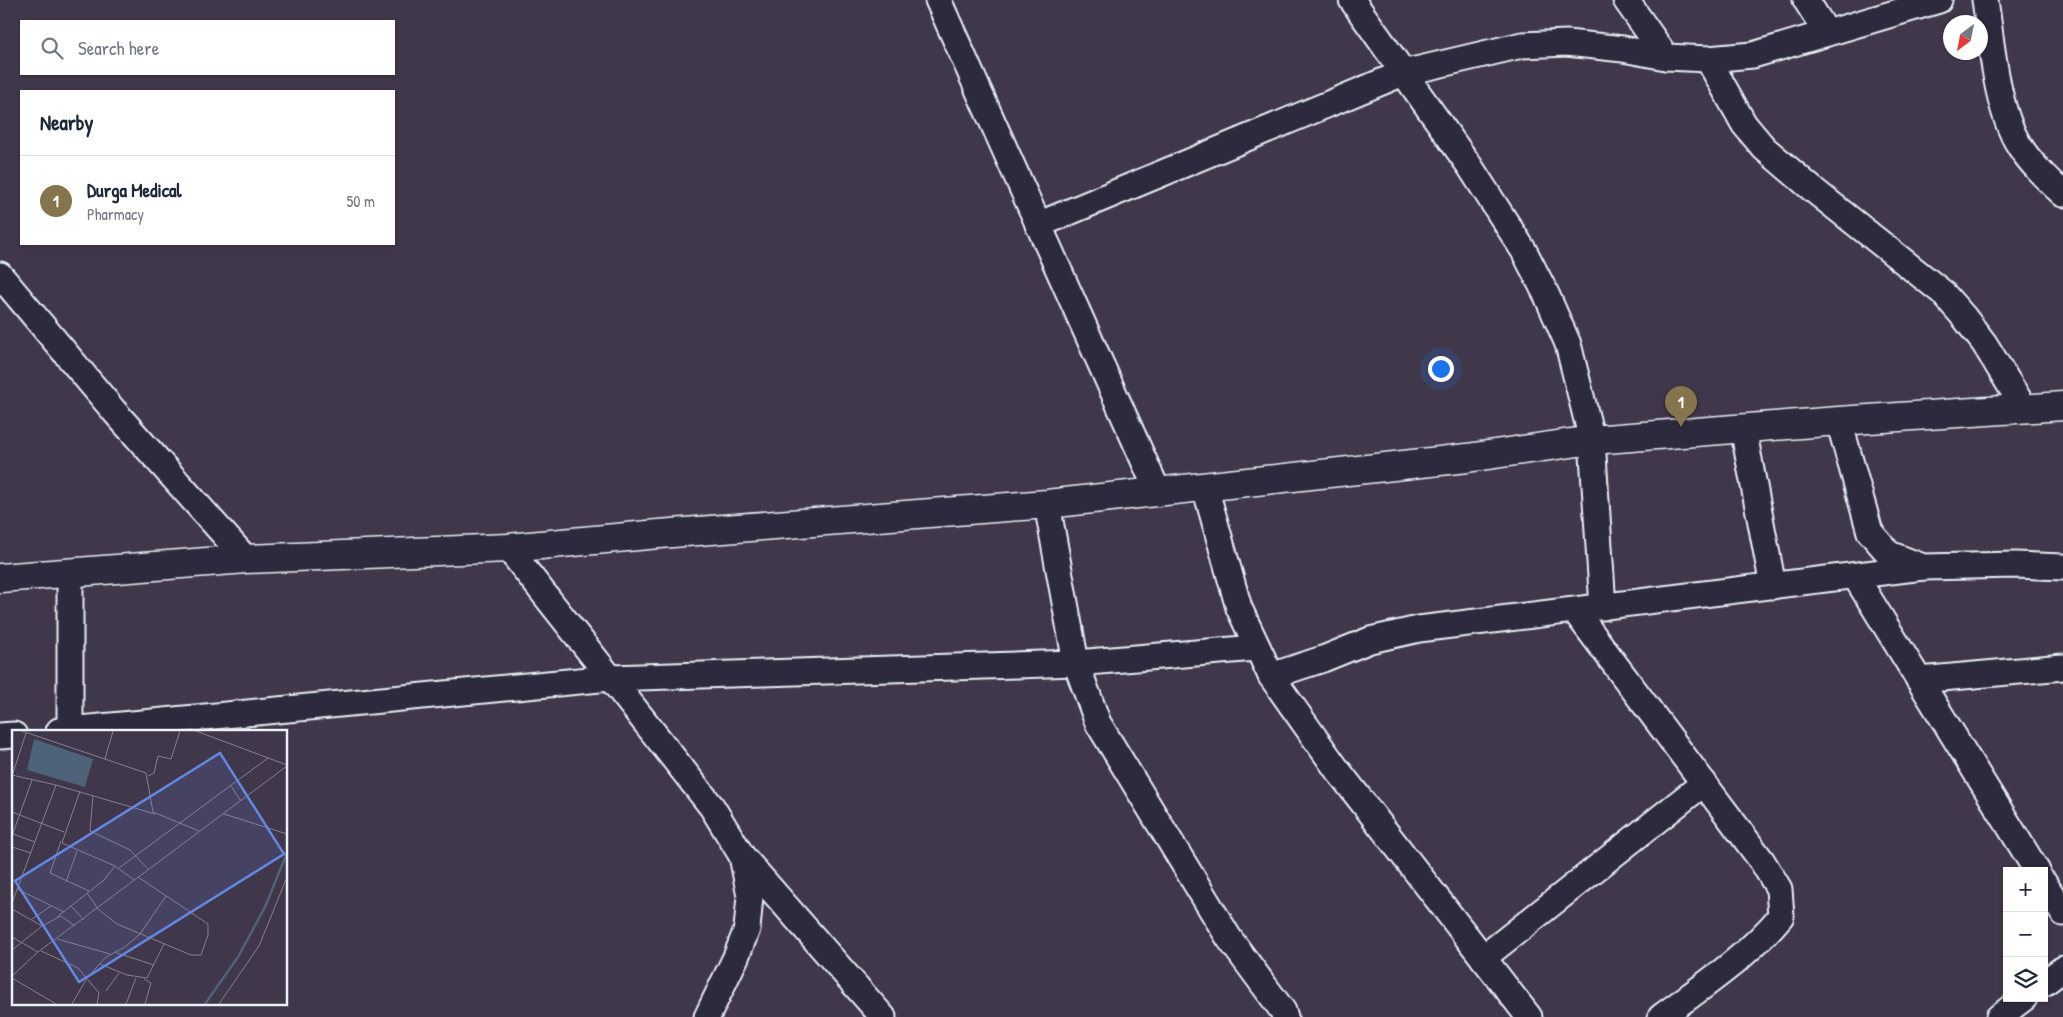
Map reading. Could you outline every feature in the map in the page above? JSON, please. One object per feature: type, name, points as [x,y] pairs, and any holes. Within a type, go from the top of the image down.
[{"type":"street","points":[[938,0],[1158,492]]},
{"type":"street","points":[[1352,0],[1469,164],[1524,251],[1547,296],[1568,344],[1592,440],[1603,607]]},
{"type":"street","points":[[1626,0],[1666,57]]},
{"type":"street","points":[[1806,0],[1827,33]]},
{"type":"street","points":[[1038,225],[1403,73],[1522,45],[1567,43],[1623,49],[1666,57],[1708,59],[1753,55],[1939,0]]},
{"type":"street","points":[[1985,0],[2002,107],[2019,145],[2046,178],[2063,194]]},
{"type":"street","points":[[1708,59],[1744,124],[1764,148],[1810,188],[1942,292],[1984,343],[2024,408]]},
{"type":"street","points":[[0,275],[114,411],[246,560]]},
{"type":"street","points":[[0,578],[246,560],[508,548],[659,534],[1047,504],[1467,458],[1592,440],[1839,420],[2063,406]]},
{"type":"street","points":[[1839,420],[1870,532],[1889,554],[1923,567]]},
{"type":"street","points":[[1743,428],[1773,586]]},
{"type":"street","points":[[1205,487],[1239,608],[1256,648],[1271,676],[1336,768],[1529,1017]]},
{"type":"street","points":[[1047,504],[1076,663],[1098,723],[1229,938],[1285,1017]]},
{"type":"street","points":[[508,548],[712,808],[742,856],[883,1017]]},
{"type":"street","points":[[1271,676],[1323,659],[1370,640],[1419,629],[1923,567],[2016,565],[2063,567]]},
{"type":"street","points":[[70,572],[64,730],[610,678],[1076,663],[1256,648]]},
{"type":"street","points":[[1855,576],[2035,867]]},
{"type":"street","points":[[1576,611],[1762,861],[1779,889],[1781,916],[1764,936],[1737,961],[1661,1017]]},
{"type":"street","points":[[1919,680],[2063,667]]},
{"type":"street","points":[[1483,958],[1704,783]]},
{"type":"street","points":[[706,1017],[736,957],[747,929],[750,896],[742,856]]},
{"type":"street","points":[[2048,889],[2063,913]]},
{"type":"street","points":[[2048,980],[2063,968]]},
{"type":"street","points":[[1999,1017],[2019,1002]]},
{"type":"place","name":"Durga Medical","points":[[1681,427]]}]
